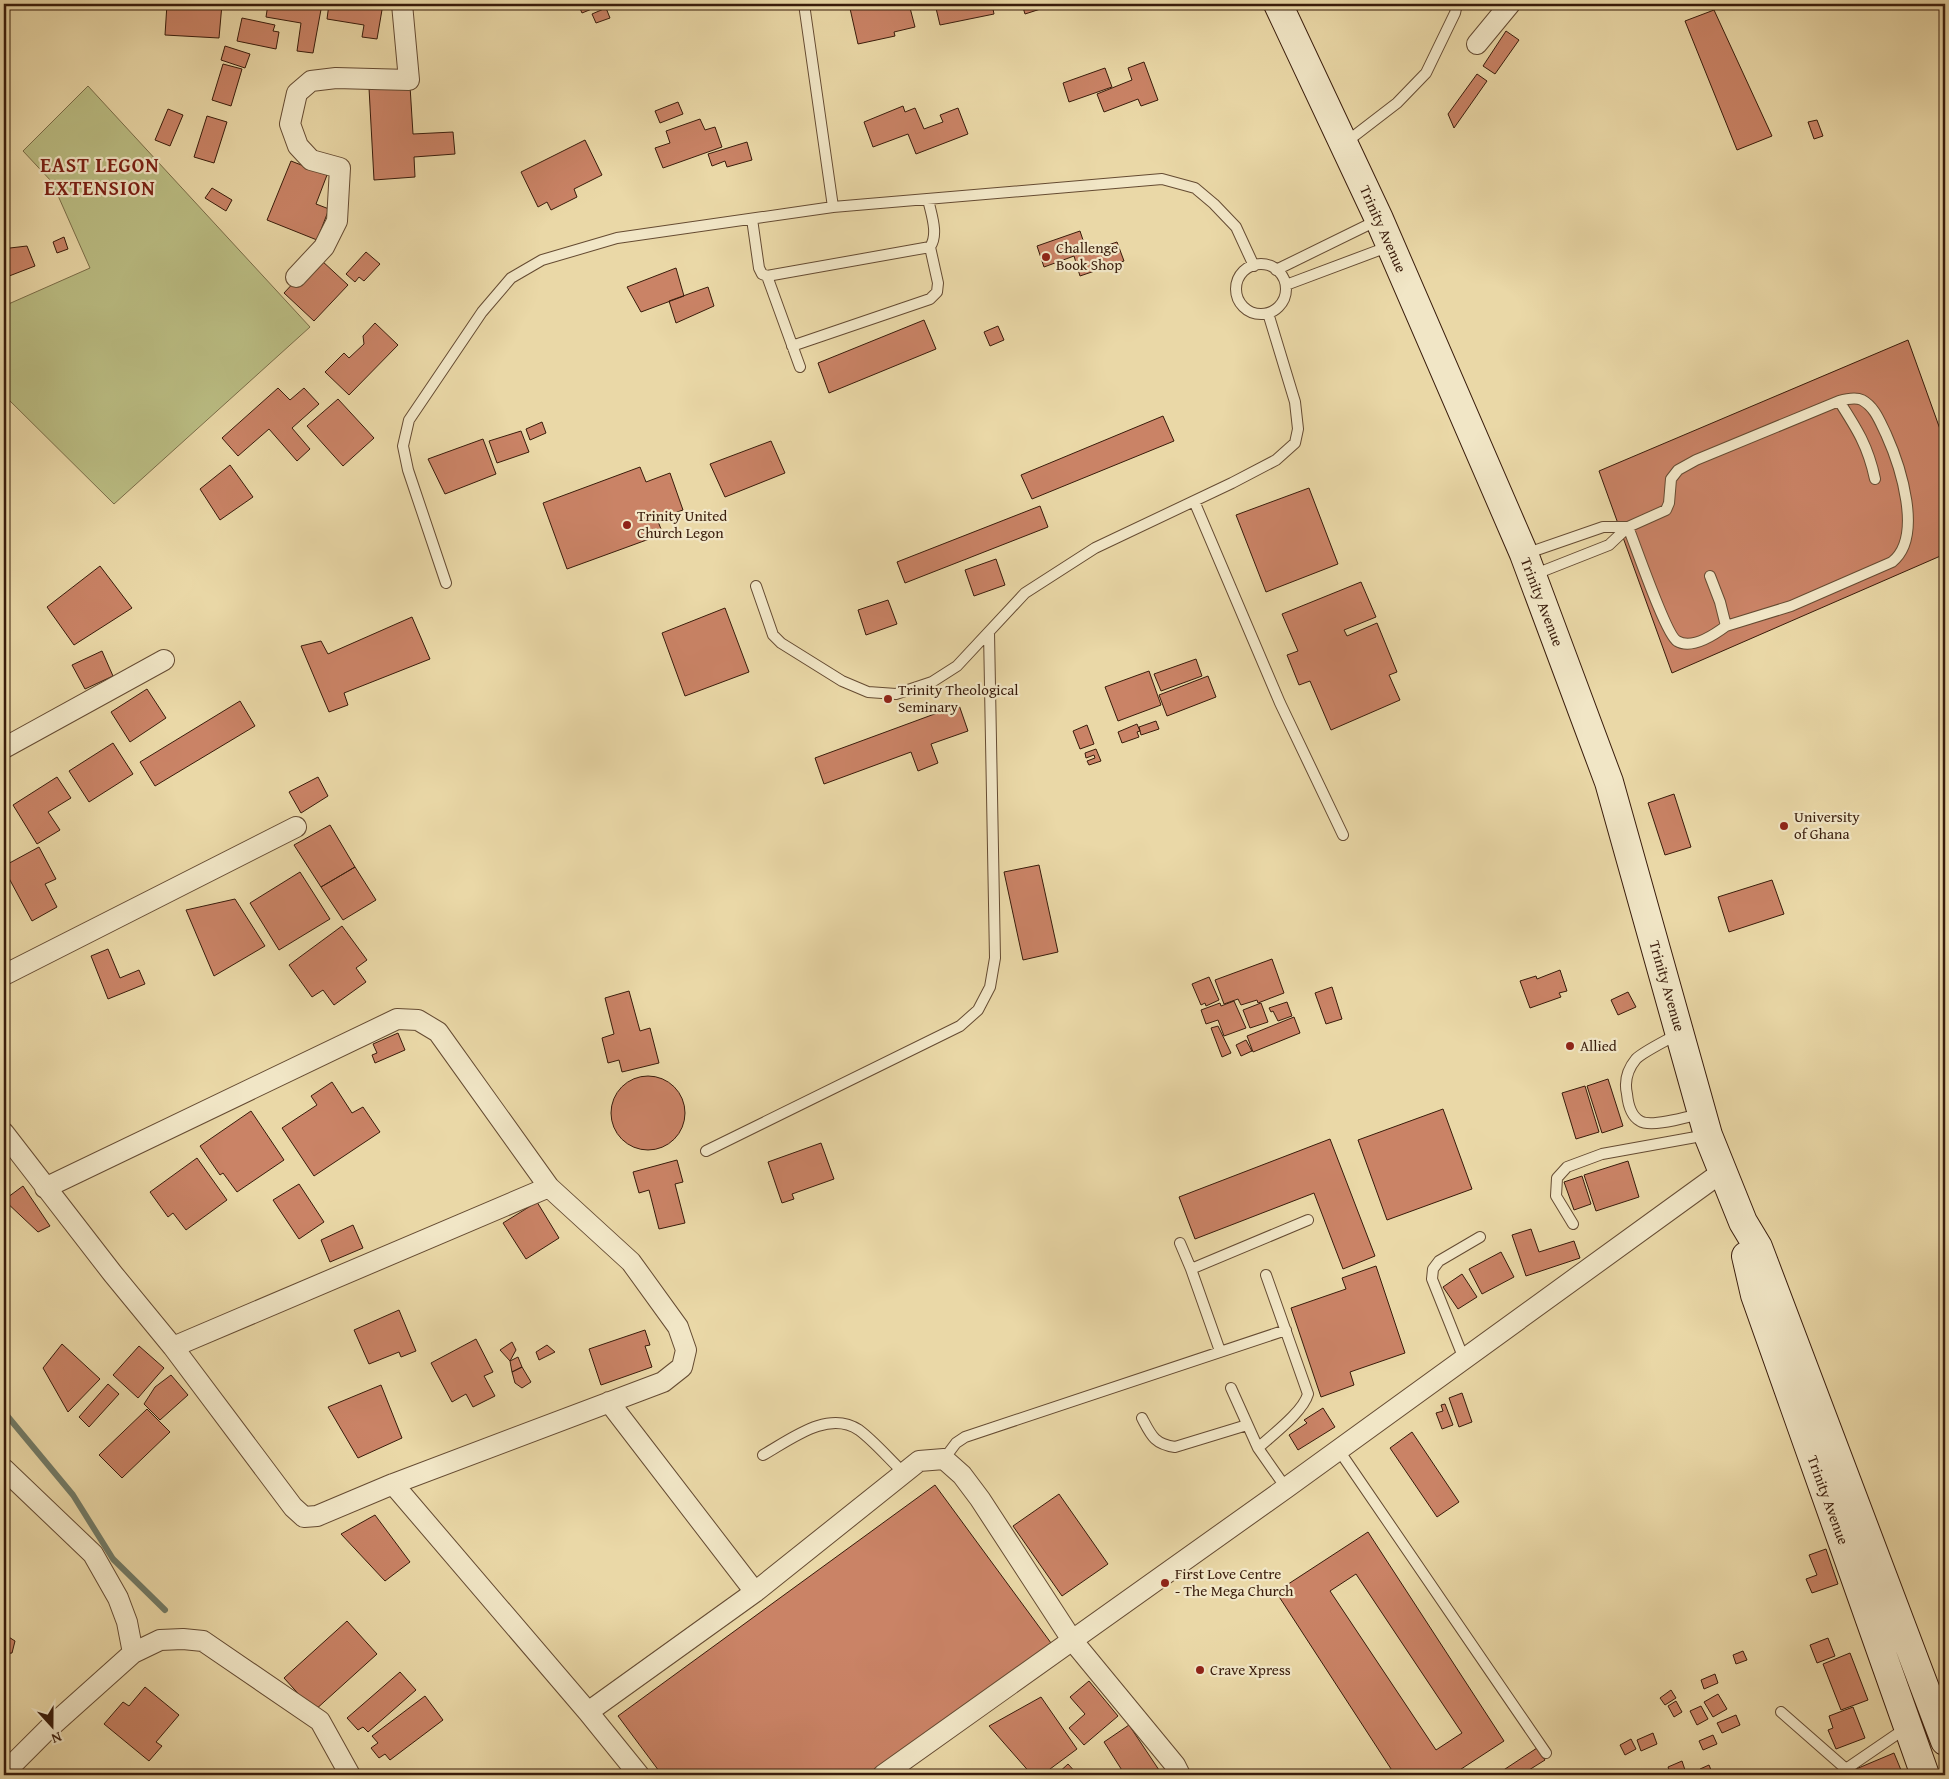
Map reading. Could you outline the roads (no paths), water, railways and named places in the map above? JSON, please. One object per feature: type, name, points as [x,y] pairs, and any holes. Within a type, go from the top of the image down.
[{"type":"street","points":[[296,277],[324,247],[338,221],[340,168],[311,160],[298,146],[290,124],[297,93],[311,81],[336,78],[409,80],[402,4]]},
{"type":"street","name":"Trinity Avenue","points":[[1278,4],[1379,220],[1528,565],[1609,782],[1704,1124],[1722,1172],[1744,1222],[1758,1247],[1945,1741]]},
{"type":"street","points":[[1477,44],[1510,4]]},
{"type":"street","points":[[4,748],[164,660]]},
{"type":"street","points":[[4,975],[296,827]]},
{"type":"street","points":[[4,1133],[45,1188],[173,1347],[293,1507],[304,1517],[316,1516],[393,1484],[663,1382],[682,1367],[686,1350],[678,1327],[631,1262],[549,1187],[438,1032],[418,1020],[397,1019],[45,1188]]},
{"type":"street","points":[[883,1775],[1286,1488],[1722,1172]]},
{"type":"street","points":[[173,1347],[549,1187]]},
{"type":"street","name":"Trinity Avenue","points":[[1744,1222],[1744,1247],[1755,1295],[1925,1775]]},
{"type":"street","points":[[609,1402],[755,1592]]},
{"type":"street","points":[[588,1712],[755,1592],[919,1461],[944,1459],[962,1475],[980,1499],[1072,1640],[1175,1765],[1180,1775]]},
{"type":"street","points":[[4,1469],[93,1554],[118,1598],[127,1622],[132,1653]]},
{"type":"street","points":[[393,1484],[588,1712],[639,1775]]},
{"type":"street","points":[[6,1773],[47,1730],[132,1653],[160,1640],[183,1639],[203,1641],[320,1721],[350,1775]]},
{"type":"lane","points":[[804,4],[833,207]]},
{"type":"lane","points":[[1344,144],[1397,103],[1426,73],[1455,13],[1457,4]]},
{"type":"lane","points":[[446,583],[408,470],[403,446],[409,420],[482,312],[499,291],[511,278],[542,260],[617,238],[833,207],[1162,178],[1195,188],[1214,204],[1236,227],[1254,266]]},
{"type":"lane","points":[[792,346],[930,299],[937,292],[938,283],[930,247],[934,235],[928,199]]},
{"type":"lane","points":[[752,219],[759,268],[762,274],[767,276],[930,247]]},
{"type":"lane","points":[[1276,270],[1379,220]]},
{"type":"lane","points":[[1286,285],[1390,246]]},
{"type":"lane","points":[[1260,264],[1272,266],[1276,270],[1281,274],[1286,285],[1284,297],[1278,307],[1268,313],[1255,314],[1245,308],[1238,299],[1236,287],[1240,276],[1248,267],[1260,264]]},
{"type":"lane","points":[[767,276],[800,368]]},
{"type":"lane","points":[[756,586],[773,635],[781,644],[842,682],[868,692],[896,694],[932,682],[957,666],[1025,593],[1095,548],[1276,460],[1294,443],[1298,429],[1295,402],[1268,313]]},
{"type":"lane","points":[[1528,565],[1609,545],[1628,527],[1666,510],[1669,503],[1671,479],[1678,470],[1696,460],[1839,400],[1860,399],[1868,404],[1876,413],[1889,440],[1902,476],[1908,508],[1906,537],[1898,558],[1892,562],[1791,606],[1726,626],[1708,638],[1694,643],[1679,642],[1674,639],[1661,612],[1628,527]]},
{"type":"lane","points":[[1839,400],[1862,436],[1871,458],[1875,480]]},
{"type":"lane","points":[[1194,501],[1280,702],[1343,835]]},
{"type":"lane","points":[[1528,565],[1603,527],[1628,527]]},
{"type":"lane","points":[[1710,576],[1720,602],[1726,626]]},
{"type":"lane","points":[[706,1151],[960,1026],[978,1010],[990,987],[995,958],[989,632]]},
{"type":"lane","points":[[1680,1033],[1637,1059],[1627,1074],[1624,1083],[1628,1102],[1632,1114],[1640,1122],[1653,1124],[1704,1124]]},
{"type":"lane","points":[[1573,1224],[1556,1196],[1558,1178],[1567,1167],[1602,1154],[1704,1124]]},
{"type":"lane","points":[[1191,1269],[1308,1220]]},
{"type":"lane","points":[[1464,1359],[1432,1279],[1433,1269],[1439,1261],[1480,1237]]},
{"type":"lane","points":[[1180,1243],[1220,1351]]},
{"type":"lane","points":[[1258,1448],[1292,1417],[1308,1394],[1266,1275]]},
{"type":"lane","points":[[944,1459],[956,1443],[965,1438],[1286,1330]]},
{"type":"lane","points":[[1231,1388],[1258,1448],[1286,1488]]},
{"type":"lane","points":[[1142,1418],[1154,1439],[1164,1446],[1175,1447],[1247,1425]]},
{"type":"lane","points":[[764,1455],[809,1429],[827,1424],[842,1423],[858,1430],[904,1473]]},
{"type":"lane","points":[[1338,1449],[1546,1753]]},
{"type":"lane","points":[[1781,1712],[1846,1772],[1908,1726]]},
{"type":"waterway","points":[[4,1412],[73,1495],[113,1559],[165,1610]]},
{"type":"place","name":"Challenge Book Shop","points":[[1046,257]]},
{"type":"place","name":"Trinity United Church Legon","points":[[627,525]]},
{"type":"place","name":"Trinity Theological Seminary","points":[[888,699]]},
{"type":"place","name":"University of Ghana","points":[[1784,826]]},
{"type":"place","name":"Allied","points":[[1570,1046]]},
{"type":"place","name":"First Love Centre - The Mega Church","points":[[1165,1583]]},
{"type":"place","name":"Crave Xpress","points":[[1200,1670]]},
{"type":"district","name":"EAST LEGON EXTENSION","points":[[100,176]]}]
